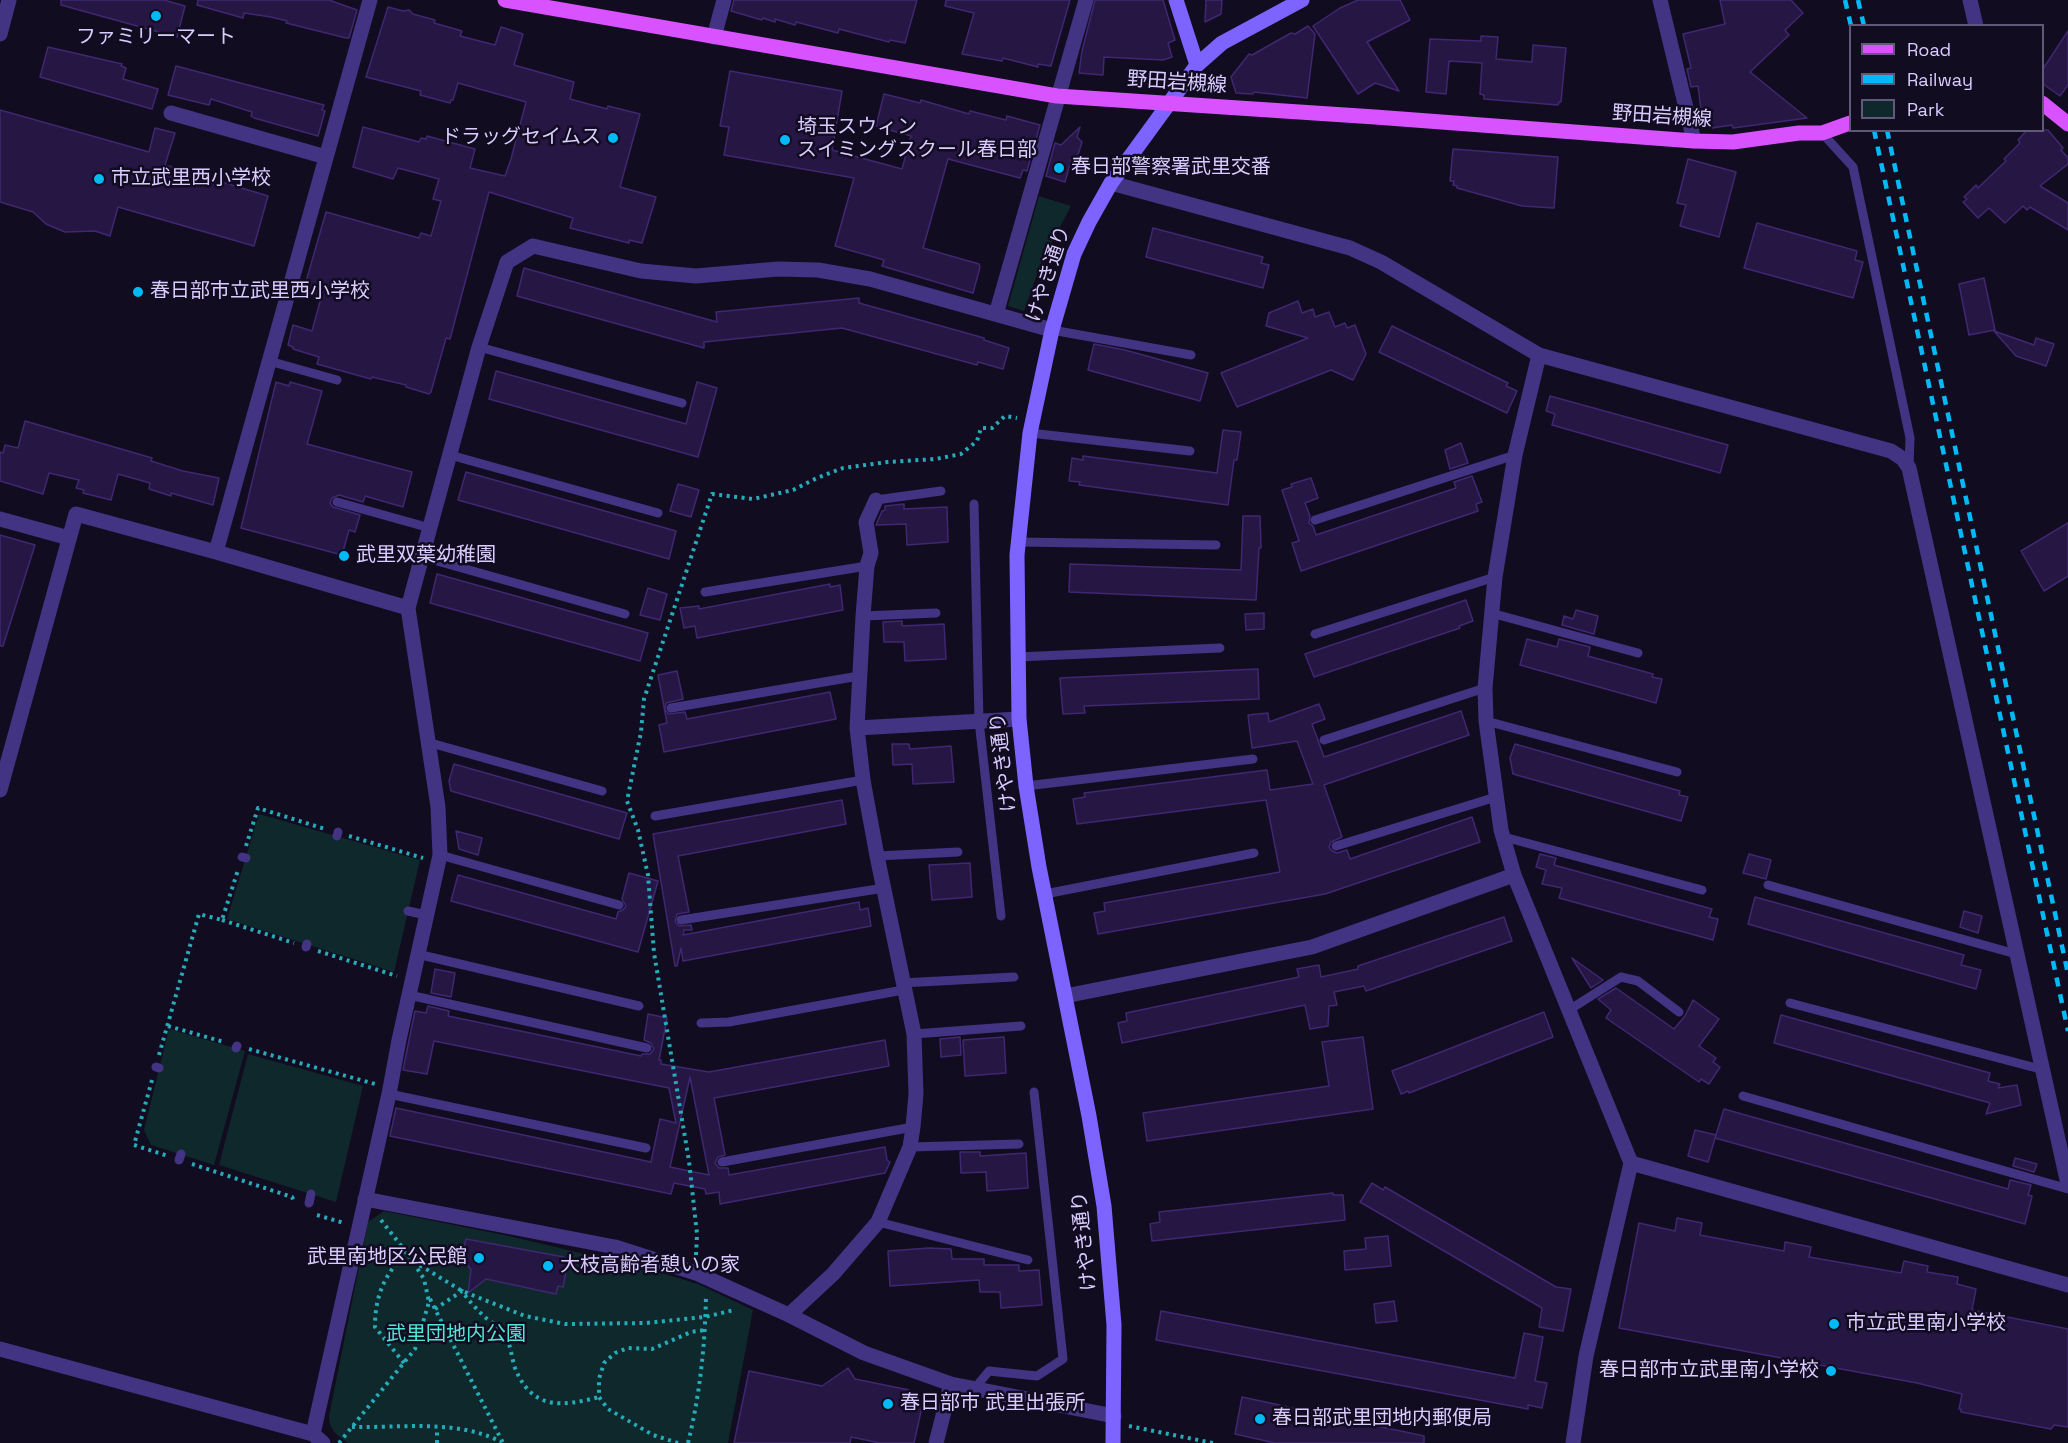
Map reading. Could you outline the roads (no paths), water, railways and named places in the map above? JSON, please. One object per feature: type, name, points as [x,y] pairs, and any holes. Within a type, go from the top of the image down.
[{"type":"main road","name":"野田岩槻線","points":[[504,0],[1057,96],[1399,118],[1694,141],[1733,142],[1822,133],[1849,124]]},
{"type":"main road","points":[[2044,104],[2066,118]]},
{"type":"street","points":[[0,34],[9,0]]},
{"type":"street","points":[[216,552],[370,0]]},
{"type":"street","points":[[714,37],[724,0]]},
{"type":"street","points":[[996,314],[1086,0]]},
{"type":"street","points":[[1176,0],[1197,65]]},
{"type":"street","name":"けやき通り","points":[[1113,1443],[1114,1325],[1104,1206],[1045,894],[1026,786],[1018,719],[1019,542],[1031,427],[1052,330],[1074,254],[1111,183],[1197,65],[1222,43],[1302,0]]},
{"type":"street","points":[[1660,0],[1694,141]]},
{"type":"street","points":[[1970,0],[1976,24]]},
{"type":"street","points":[[171,113],[326,157]]},
{"type":"street","points":[[1111,183],[1350,248],[1380,262],[1539,355],[1891,451],[1902,459],[1909,468],[2068,1184]]},
{"type":"street","points":[[0,1349],[318,1439],[365,1199],[439,859],[438,807],[408,608],[479,347],[507,262],[533,246],[641,271],[696,276],[778,269],[818,270],[870,279],[1052,330]]},
{"type":"street","points":[[1539,355],[1515,455],[1495,577],[1485,688],[1486,721],[1496,797],[1514,875],[1631,1163],[1586,1356],[1573,1443]]},
{"type":"street","points":[[789,1315],[833,1274],[878,1222],[910,1147],[913,1127],[916,1094],[914,1034],[877,856],[863,780],[857,728],[867,566],[871,553],[866,522],[876,500]]},
{"type":"street","points":[[0,790],[76,514],[408,608]]},
{"type":"street","points":[[0,519],[69,538]]},
{"type":"street","points":[[857,728],[1018,719]]},
{"type":"street","points":[[1065,996],[1312,947],[1514,875]]},
{"type":"street","points":[[1631,1163],[2068,1285]]},
{"type":"street","points":[[365,1199],[615,1247],[701,1276],[789,1315],[864,1353],[951,1384],[1114,1419]]},
{"type":"street","points":[[936,1443],[951,1384]]},
{"type":"lane","points":[[1822,133],[1853,167],[1910,438],[1909,468]]},
{"type":"lane","points":[[1052,330],[1191,355]]},
{"type":"lane","points":[[479,347],[682,403]]},
{"type":"lane","points":[[270,361],[337,380]]},
{"type":"lane","points":[[1031,427],[1190,451]]},
{"type":"lane","points":[[450,455],[658,513]]},
{"type":"lane","points":[[1315,520],[1515,455]]},
{"type":"lane","points":[[876,500],[941,491]]},
{"type":"lane","points":[[337,502],[429,528]]},
{"type":"lane","points":[[974,504],[979,721],[1001,916]]},
{"type":"lane","points":[[1019,542],[1216,545]]},
{"type":"lane","points":[[423,557],[625,614]]},
{"type":"lane","points":[[705,592],[867,566]]},
{"type":"lane","points":[[1315,634],[1495,577]]},
{"type":"lane","points":[[863,616],[936,613]]},
{"type":"lane","points":[[1491,613],[1638,653]]},
{"type":"lane","points":[[1017,657],[1220,648]]},
{"type":"lane","points":[[671,708],[859,676]]},
{"type":"lane","points":[[1324,740],[1485,688]]},
{"type":"lane","points":[[1486,721],[1677,772]]},
{"type":"lane","points":[[427,742],[602,791]]},
{"type":"lane","points":[[1026,786],[1252,759]]},
{"type":"lane","points":[[655,816],[863,780]]},
{"type":"lane","points":[[1336,846],[1496,797]]},
{"type":"lane","points":[[1504,837],[1702,890]]},
{"type":"lane","points":[[877,856],[958,852]]},
{"type":"lane","points":[[1045,894],[1254,853]]},
{"type":"lane","points":[[439,859],[619,905]]},
{"type":"lane","points":[[1768,885],[2016,954]]},
{"type":"lane","points":[[681,920],[884,888]]},
{"type":"lane","points":[[408,911],[426,915]]},
{"type":"lane","points":[[417,954],[639,1006]]},
{"type":"lane","points":[[701,1023],[729,1022],[903,986],[1014,977]]},
{"type":"lane","points":[[1569,1010],[1621,977],[1638,981],[1679,1012]]},
{"type":"lane","points":[[409,995],[647,1048]]},
{"type":"lane","points":[[1790,1003],[2044,1070]]},
{"type":"lane","points":[[914,1034],[1021,1026]]},
{"type":"lane","points":[[390,1091],[646,1148]]},
{"type":"lane","points":[[971,1407],[975,1388],[989,1371],[1036,1376],[1063,1359],[1034,1092]]},
{"type":"lane","points":[[1743,1096],[2068,1189]]},
{"type":"lane","points":[[722,1162],[913,1127]]},
{"type":"lane","points":[[910,1147],[1019,1144]]},
{"type":"lane","points":[[878,1222],[1028,1260]]},
{"type":"railway","points":[[1845,0],[1851,24]]},
{"type":"railway","points":[[1858,0],[1864,24]]},
{"type":"railway","points":[[1874,132],[2068,1031]]},
{"type":"railway","points":[[1887,132],[2068,974]]},
{"type":"place","name":"ファミリーマート","points":[[156,16]]},
{"type":"place","name":"ドラッグセイムス","points":[[613,138]]},
{"type":"place","name":"埼玉スウィン スイミングスクール春日部","points":[[785,140]]},
{"type":"place","name":"春日部警察署武里交番","points":[[1059,168]]},
{"type":"place","name":"市立武里西小学校","points":[[99,179]]},
{"type":"place","name":"春日部市立武里西小学校","points":[[138,292]]},
{"type":"place","name":"武里双葉幼稚園","points":[[344,556]]},
{"type":"place","name":"武里南地区公民館","points":[[479,1258]]},
{"type":"place","name":"大枝高齢者憩いの家","points":[[548,1266]]},
{"type":"place","name":"市立武里南小学校","points":[[1834,1324]]},
{"type":"place","name":"春日部市立武里南小学校","points":[[1831,1371]]},
{"type":"place","name":"春日部市 武里出張所","points":[[888,1404]]},
{"type":"place","name":"春日部武里団地内郵便局","points":[[1260,1419]]},
{"type":"park label","name":"武里団地内公園","points":[[456,1335]]}]
